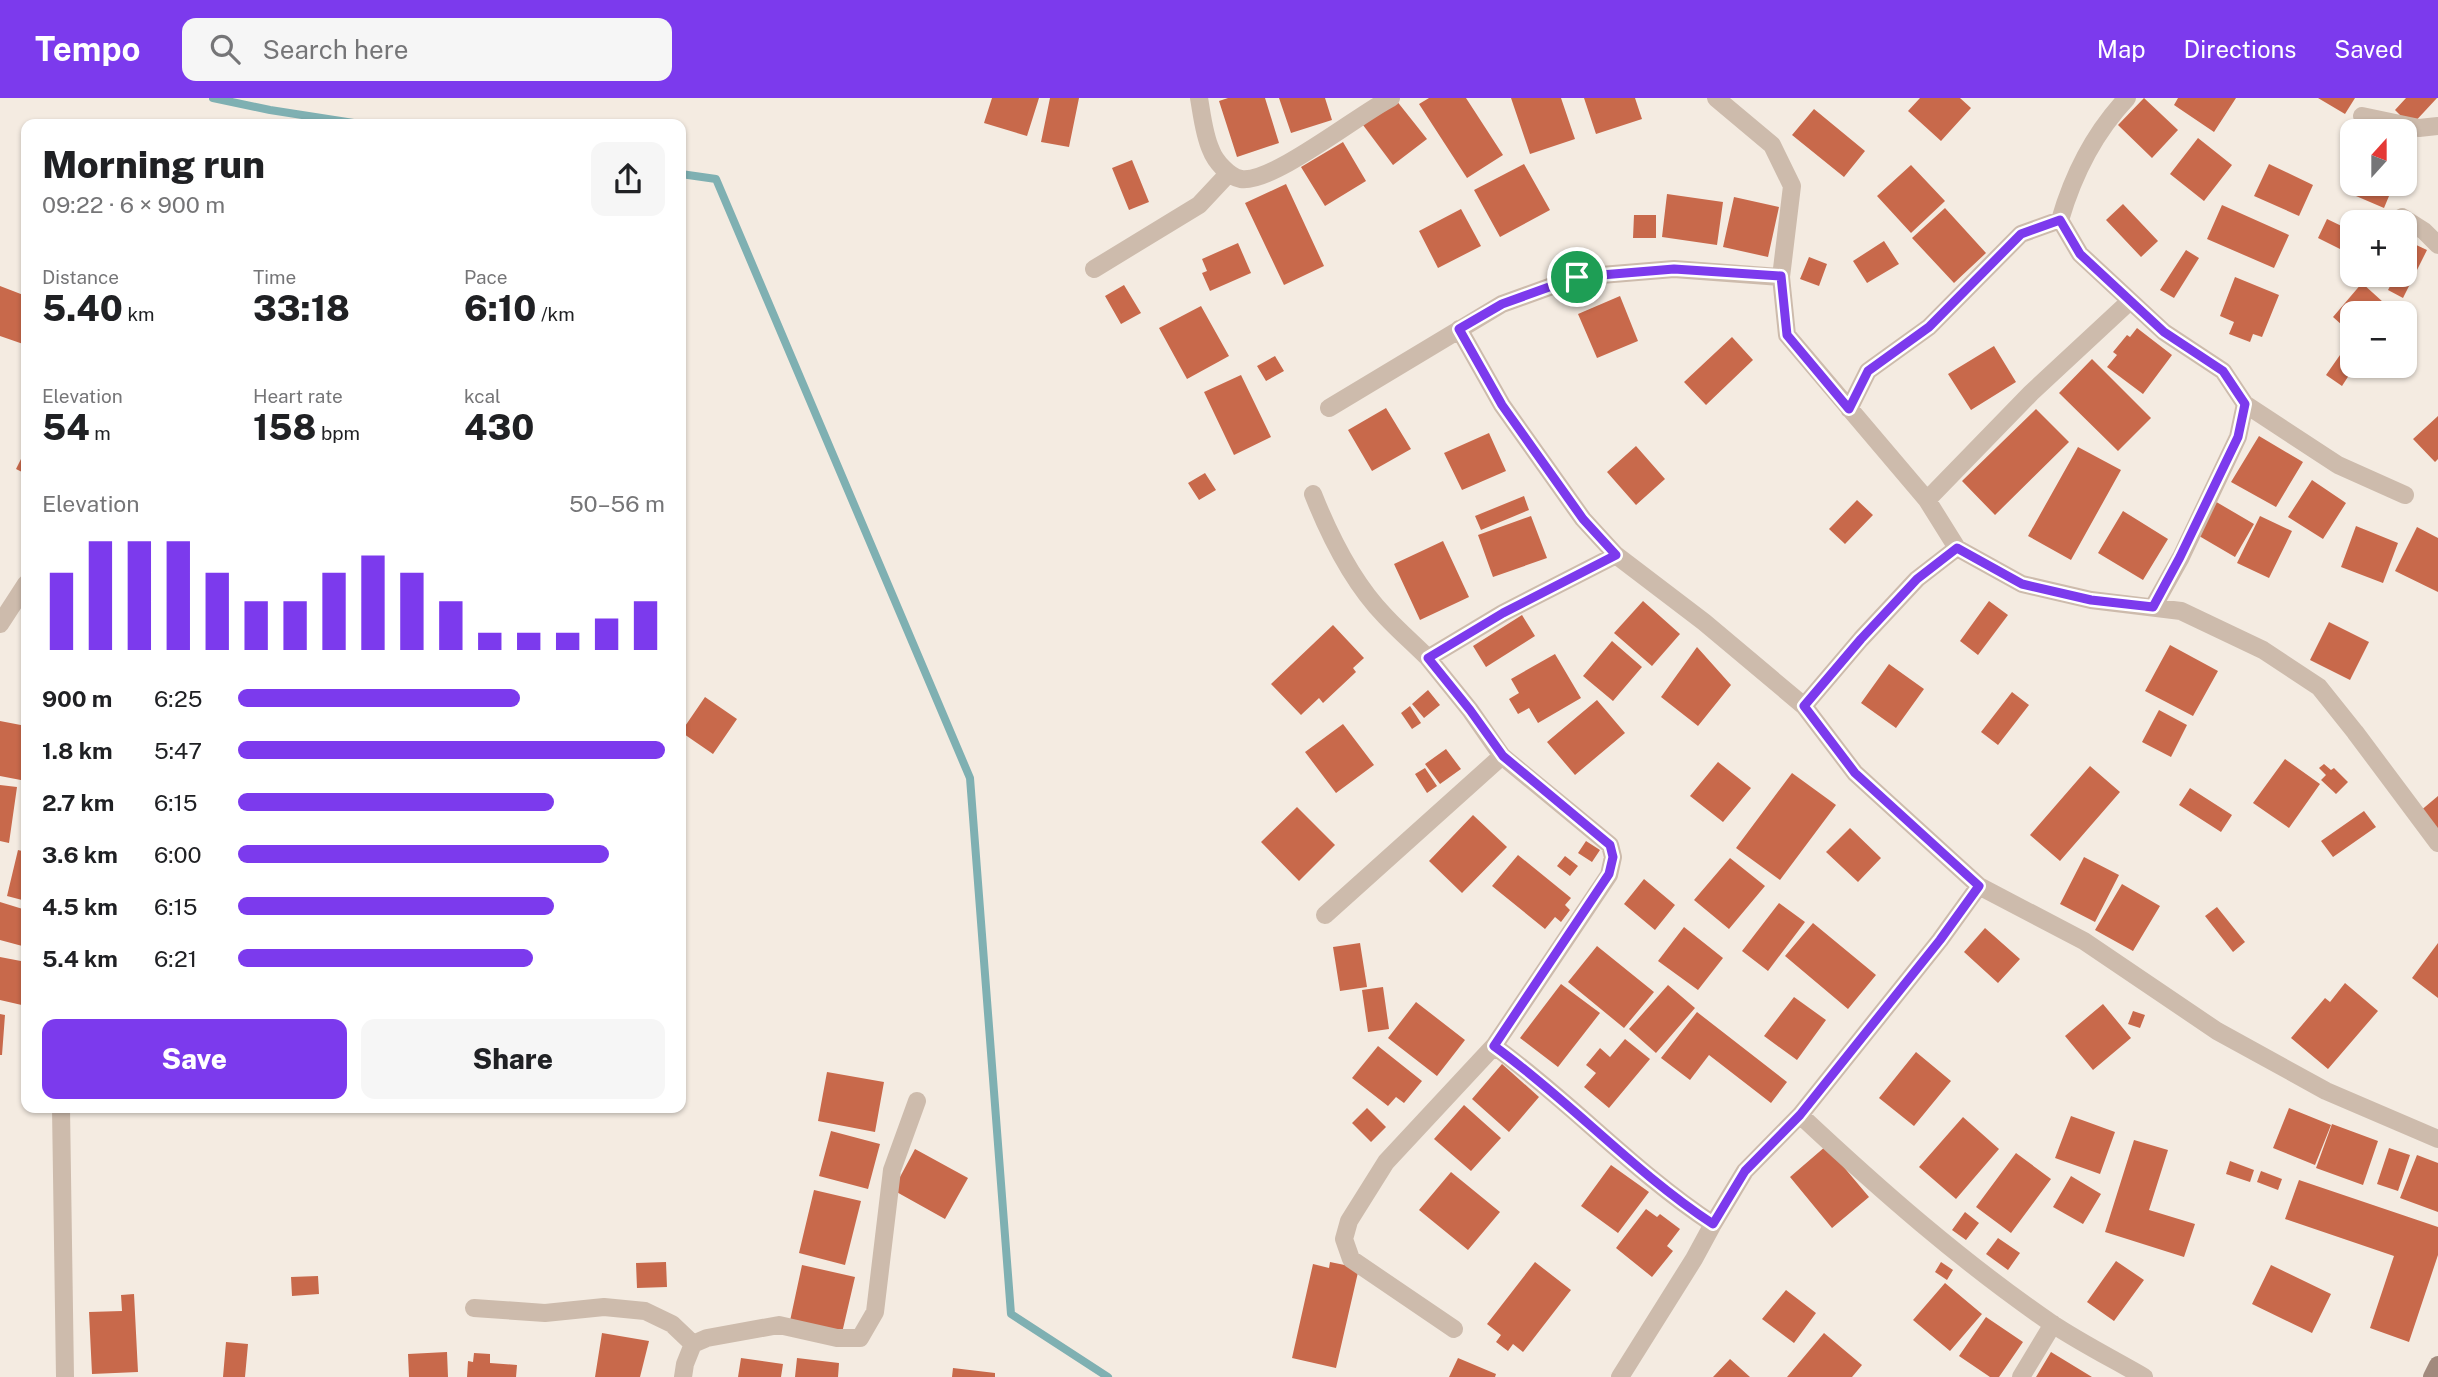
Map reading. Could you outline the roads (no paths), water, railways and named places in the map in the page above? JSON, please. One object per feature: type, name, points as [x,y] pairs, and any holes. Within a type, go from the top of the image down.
[{"type":"street","points":[[1199,98],[1211,152],[1228,174],[1242,179],[1263,175],[1317,146],[1391,98]]},
{"type":"street","points":[[1716,98],[1772,145],[1792,186],[1781,276],[1787,335],[1927,500],[1957,548],[2022,584],[2091,600],[2181,611],[2251,645],[2319,687],[2438,843]]},
{"type":"street","points":[[2127,98],[2084,158],[2069,189],[2060,220],[2080,254],[2164,332],[2223,371],[2245,404],[2338,465],[2406,495]]},
{"type":"street","points":[[2362,116],[2419,128],[2438,126]]},
{"type":"street","points":[[1094,269],[1199,205],[1228,174]]},
{"type":"street","points":[[1849,409],[1868,371],[1929,327],[2021,234],[2060,220]]},
{"type":"street","points":[[2417,227],[2438,245]]},
{"type":"street","points":[[1329,408],[1502,304],[1577,277],[1674,269],[1781,276]]},
{"type":"street","points":[[1927,500],[2031,393],[2130,301]]},
{"type":"street","points":[[1459,329],[1502,405],[1583,519],[1616,555],[1704,622],[1804,706],[1855,773],[1979,886],[2084,941],[2217,1031],[2326,1091],[2438,1139]]},
{"type":"street","points":[[2153,607],[2238,437],[2245,404]]},
{"type":"street","points":[[1313,494],[1329,533],[1357,579],[1384,615],[1428,658],[1503,756],[1610,845],[1613,857],[1609,874],[1494,1046],[1386,1162],[1349,1221],[1345,1239],[1351,1259],[1454,1329]]},
{"type":"street","points":[[1804,706],[1917,579],[1957,548]]},
{"type":"street","points":[[1428,658],[1503,613],[1616,555]]},
{"type":"street","points":[[0,624],[21,592]]},
{"type":"street","points":[[1325,915],[1503,756]]},
{"type":"street","points":[[1620,1377],[1745,1171],[1800,1115],[1940,940],[1979,886]]},
{"type":"street","points":[[1494,1046],[1522,1066],[1594,1131],[1686,1206],[1713,1224]]},
{"type":"street","points":[[683,1377],[693,1344],[707,1338],[779,1325],[837,1338],[860,1338],[875,1312],[892,1170],[917,1101]]},
{"type":"street","points":[[61,1113],[65,1377]]},
{"type":"street","points":[[1800,1115],[1884,1194],[1937,1238],[2053,1324],[2144,1377]]},
{"type":"street","points":[[474,1308],[545,1313],[604,1307],[645,1311],[672,1324],[693,1344]]},
{"type":"street","points":[[2021,1377],[2053,1324]]},
{"type":"street","points":[[2432,1377],[2438,1365]]},
{"type":"waterway","points":[[213,98],[328,119]]},
{"type":"waterway","points":[[686,175],[716,179],[970,778],[1011,1314],[1108,1377]]}]
